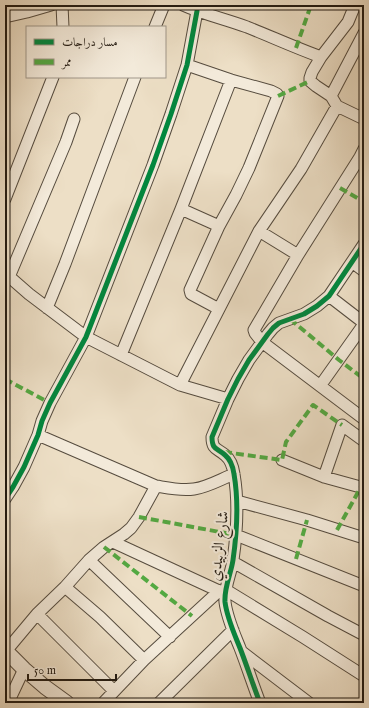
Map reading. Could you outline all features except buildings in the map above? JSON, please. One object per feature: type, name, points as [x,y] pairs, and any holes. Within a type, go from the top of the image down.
[{"type":"street","points":[[7,17],[12,5]]},
{"type":"street","points":[[7,17],[51,5]]},
{"type":"street","points":[[62,5],[63,26]]},
{"type":"street","points":[[155,26],[164,5]]},
{"type":"street","points":[[183,5],[197,12],[246,27],[321,57]]},
{"type":"street","points":[[354,5],[348,22],[321,57],[312,72],[310,81],[331,96],[337,106],[362,115]]},
{"type":"street","points":[[5,499],[24,467],[50,403],[86,337],[171,114],[187,65],[197,12]]},
{"type":"street","points":[[331,96],[364,33]]},
{"type":"street","points":[[187,65],[231,80],[271,91],[278,96],[249,168],[219,226],[190,290],[191,294],[219,309]]},
{"type":"street","points":[[5,198],[53,78]]},
{"type":"street","points":[[47,308],[135,78]]},
{"type":"street","points":[[121,355],[181,209],[231,80]]},
{"type":"street","points":[[180,385],[259,231],[301,169],[337,106]]},
{"type":"street","points":[[74,119],[66,142],[7,275],[29,294],[86,337],[180,385],[228,398],[242,373],[273,328],[304,314],[329,296],[364,244]]},
{"type":"street","points":[[364,149],[254,328],[254,332],[262,342],[364,419]]},
{"type":"street","points":[[181,209],[219,226]]},
{"type":"street","points":[[259,231],[298,255]]},
{"type":"street","points":[[352,262],[364,271]]},
{"type":"street","points":[[320,386],[364,324],[329,296]]},
{"type":"street","name":"شارع الزبيدي","points":[[228,398],[212,437],[214,448],[224,455],[232,466],[237,501],[236,535],[233,562],[222,590],[226,611],[260,703]]},
{"type":"street","points":[[324,477],[342,425],[364,441]]},
{"type":"street","points":[[38,435],[156,486],[192,489],[203,487],[234,474]]},
{"type":"street","points":[[282,460],[324,477],[363,484]]},
{"type":"street","points":[[67,703],[45,687],[5,650],[36,614],[65,587],[89,560],[130,528],[139,517],[156,486]]},
{"type":"street","points":[[237,501],[307,520],[364,538]]},
{"type":"street","points":[[236,535],[364,586]]},
{"type":"street","points":[[112,542],[222,590],[303,637],[364,676]]},
{"type":"street","points":[[89,560],[170,637]]},
{"type":"street","points":[[233,562],[364,635]]},
{"type":"street","points":[[65,587],[100,617],[144,660]]},
{"type":"street","points":[[103,703],[144,660],[222,590]]},
{"type":"street","points":[[36,614],[114,691]]},
{"type":"street","points":[[159,703],[233,630]]},
{"type":"street","points":[[242,652],[309,703]]},
{"type":"street","points":[[8,703],[24,669]]},
{"type":"marked path","points":[[296,48],[311,5]]},
{"type":"marked path","points":[[278,96],[310,81]]},
{"type":"marked path","points":[[340,188],[364,202]]},
{"type":"marked path","points":[[290,319],[364,379]]},
{"type":"marked path","points":[[5,379],[50,403]]},
{"type":"marked path","points":[[224,452],[282,460],[286,442],[313,405],[342,425]]},
{"type":"marked path","points":[[337,530],[361,487]]},
{"type":"marked path","points":[[139,517],[236,535]]},
{"type":"marked path","points":[[296,559],[307,520]]},
{"type":"marked path","points":[[104,547],[192,616]]},
{"type":"cycle path","points":[[5,499],[24,467],[50,403],[86,337],[153,165],[171,114],[187,65],[197,11]]},
{"type":"cycle path","points":[[260,703],[227,614],[225,596],[236,539],[237,496],[233,469],[229,459],[214,447],[212,437],[238,379],[249,360],[268,334],[279,323],[304,314],[329,296],[364,244]]}]
